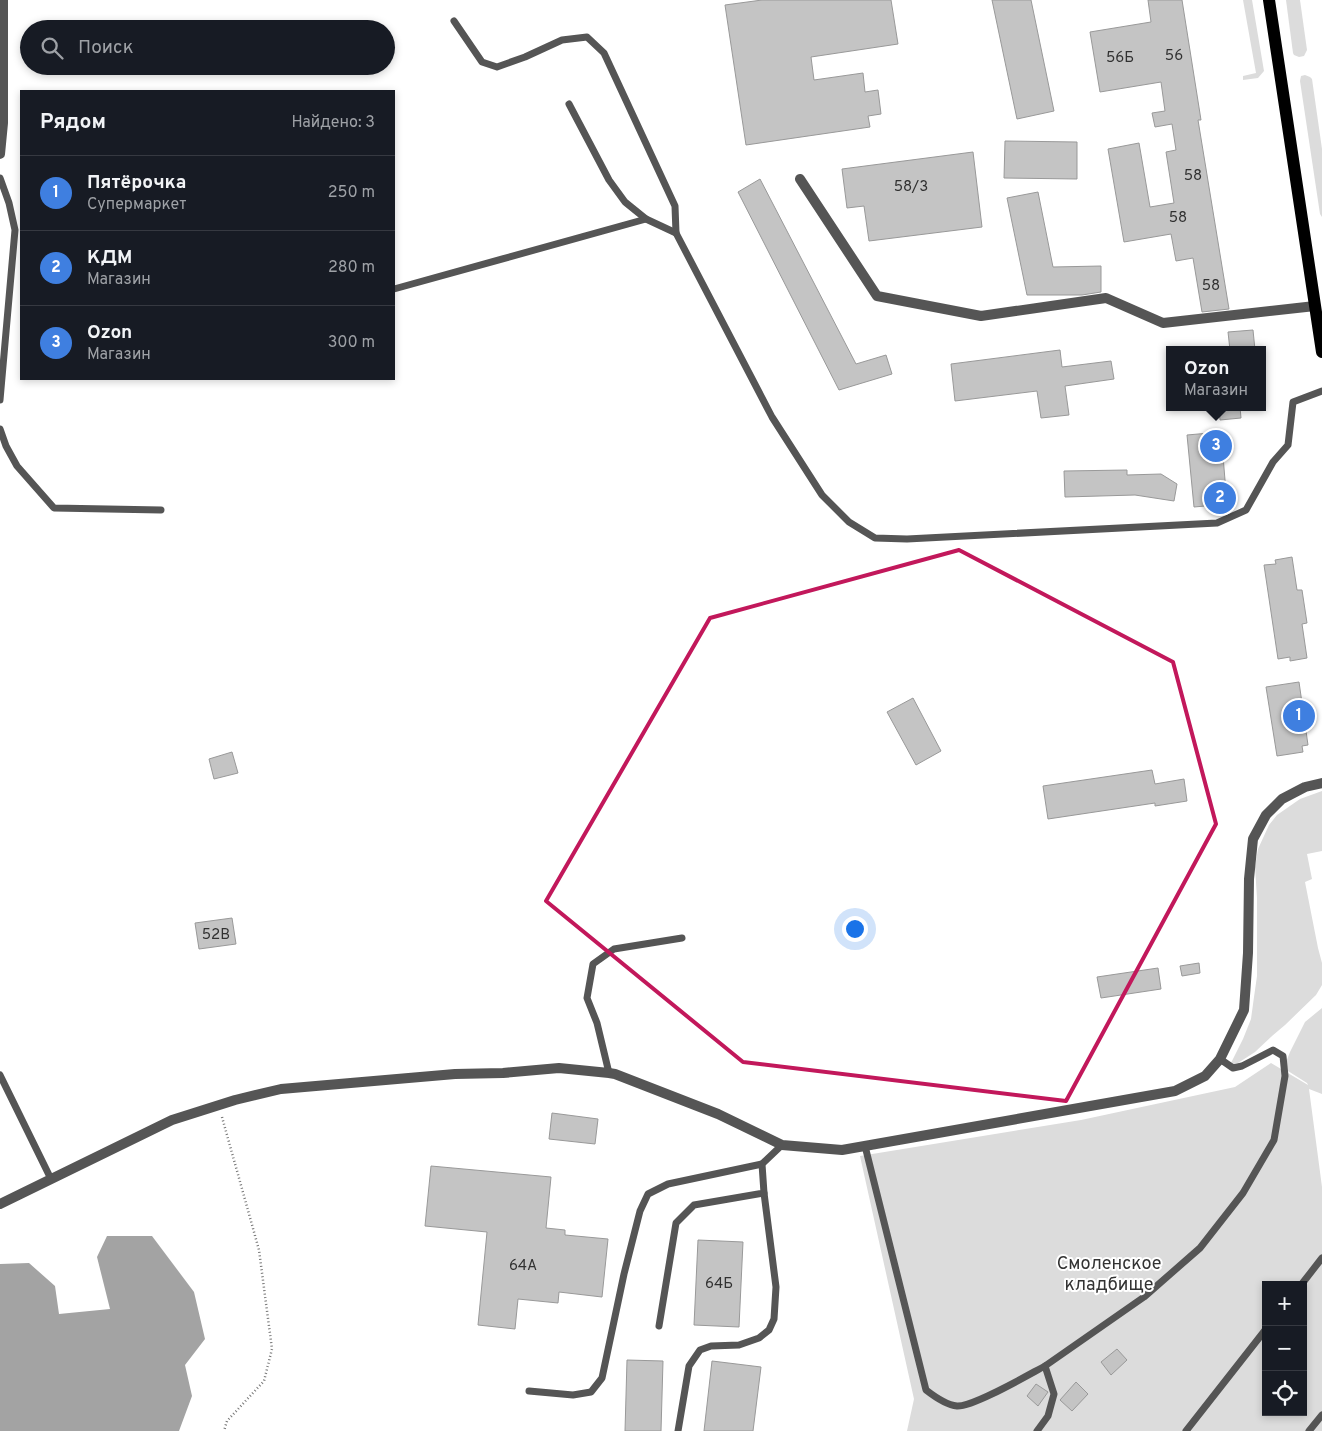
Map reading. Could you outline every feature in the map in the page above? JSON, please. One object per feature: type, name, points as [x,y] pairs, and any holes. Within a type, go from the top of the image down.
[{"type":"main road","points":[[1269,0],[1322,352]]},
{"type":"street","points":[[0,154],[3,123],[3,0]]},
{"type":"street","points":[[800,179],[877,296],[981,316],[1106,298],[1163,323],[1315,306]]},
{"type":"street","points":[[0,1204],[172,1120],[219,1105],[281,1089],[455,1074],[503,1073],[559,1068],[609,1073],[718,1114],[782,1146],[842,1150],[1175,1091],[1205,1076],[1220,1059],[1244,1010],[1252,839],[1266,815],[1282,799],[1305,787],[1322,783]]},
{"type":"lane","points":[[454,21],[482,62],[497,67],[526,58],[562,40],[587,37],[604,54],[674,206],[676,233],[772,417],[822,495],[849,522],[875,538],[906,539],[1217,523],[1246,510],[1273,462],[1288,445],[1293,402],[1322,391]]},
{"type":"lane","points":[[569,104],[609,180],[625,202],[646,219],[676,233]]},
{"type":"lane","points":[[0,178],[9,203],[15,230],[0,400]]},
{"type":"lane","points":[[395,289],[646,219]]},
{"type":"lane","points":[[0,429],[6,446],[17,466],[54,508],[161,510]]},
{"type":"lane","points":[[609,1073],[597,1023],[587,998],[593,964],[614,949],[682,938]]},
{"type":"lane","points":[[865,1146],[926,1390],[942,1402],[957,1406],[973,1403],[1045,1366],[1144,1297],[1200,1248],[1243,1193],[1274,1140],[1285,1076],[1283,1056],[1273,1050],[1242,1066],[1233,1068],[1220,1059]]},
{"type":"lane","points":[[0,1075],[51,1179]]},
{"type":"lane","points":[[529,1391],[573,1395],[591,1392],[602,1378],[624,1274],[640,1211],[648,1194],[668,1184],[762,1164],[782,1146]]},
{"type":"lane","points":[[678,1431],[689,1366],[700,1350],[711,1346],[739,1345],[759,1338],[769,1330],[774,1318],[776,1287],[762,1164]]},
{"type":"lane","points":[[659,1326],[676,1223],[694,1205],[764,1194]]},
{"type":"lane","points":[[1304,1281],[1322,1258]]},
{"type":"lane","points":[[1186,1431],[1262,1334]]},
{"type":"lane","points":[[1037,1431],[1048,1416],[1054,1394],[1045,1366]]},
{"type":"lane","points":[[1309,1431],[1322,1414]]},
{"type":"path","points":[[219,1105],[259,1250],[272,1350],[264,1381],[227,1421],[224,1431]]},
{"type":"highlighted area","points":[[959,550],[1173,662],[1216,824],[1066,1101],[743,1062],[546,901],[710,618]]},
{"type":"green space","points":[[1243,0],[1252,0],[1264,71],[1258,78],[1243,80],[1243,76],[1256,73]]},
{"type":"green space","points":[[1286,0],[1300,0],[1307,50],[1304,56],[1299,57],[1293,53]]},
{"type":"green space","points":[[1305,75],[1312,79],[1322,149],[1322,217],[1300,81],[1301,76]]},
{"type":"green space","points":[[1322,791],[1322,851],[1307,854],[1312,879],[1305,882],[1322,963],[1322,985],[1316,995],[1255,1052],[1238,1063],[1230,1065],[1251,1019],[1257,976],[1255,867],[1258,849],[1269,825],[1277,815],[1300,799]]},
{"type":"green space","name":"Смоленское кладбище","points":[[1322,1008],[1322,1094],[1309,1089],[1322,1187],[1322,1431],[907,1431],[914,1399],[860,1156],[1081,1120],[1235,1087],[1271,1063],[1308,1085],[1288,1071],[1286,1062],[1305,1022]]},
{"type":"shaded area","points":[[107,1236],[152,1236],[194,1292],[205,1339],[185,1365],[192,1396],[179,1431],[0,1431],[0,1264],[29,1263],[55,1286],[59,1314],[110,1309],[97,1257]]},
{"type":"building","points":[[762,0],[891,0],[898,44],[811,57],[814,80],[863,73],[865,92],[878,90],[881,114],[868,116],[870,127],[746,145],[725,5]]},
{"type":"building","points":[[992,0],[1031,0],[1054,111],[1017,119]]},
{"type":"building","points":[[1148,0],[1182,0],[1201,120],[1198,120],[1229,309],[1202,312],[1193,258],[1176,261],[1171,234],[1124,242],[1108,149],[1139,143],[1150,207],[1174,203],[1166,152],[1176,150],[1172,124],[1155,127],[1152,113],[1165,111],[1161,82],[1100,92],[1090,32],[1151,22]]},
{"type":"building","points":[[1005,141],[1077,142],[1077,179],[1004,178]]},
{"type":"building","points":[[973,152],[982,227],[869,241],[864,206],[847,208],[842,169]]},
{"type":"building","points":[[760,179],[856,364],[886,355],[892,374],[839,390],[738,192]]},
{"type":"building","points":[[1038,192],[1053,267],[1101,266],[1101,292],[1082,295],[1027,295],[1007,198]]},
{"type":"building","points":[[1253,330],[1255,346],[1230,346],[1228,332]]},
{"type":"building","points":[[1060,350],[1062,367],[1111,361],[1114,379],[1065,386],[1069,415],[1041,418],[1037,391],[955,401],[951,364]]},
{"type":"building","points":[[1219,411],[1240,411],[1241,418],[1220,420]]},
{"type":"building","points":[[1221,432],[1227,504],[1194,507],[1187,435]]},
{"type":"building","points":[[1127,470],[1127,475],[1161,474],[1177,484],[1174,501],[1135,495],[1065,497],[1064,471]]},
{"type":"building","points":[[1292,557],[1297,590],[1302,590],[1307,623],[1302,624],[1307,658],[1290,661],[1290,657],[1278,659],[1264,565],[1276,564],[1275,560]]},
{"type":"building","points":[[1299,682],[1308,745],[1302,746],[1303,752],[1277,756],[1266,687]]},
{"type":"building","points":[[913,698],[941,751],[916,765],[887,712]]},
{"type":"building","points":[[232,752],[238,773],[214,779],[209,759]]},
{"type":"building","points":[[1152,770],[1155,784],[1184,779],[1187,801],[1155,806],[1155,803],[1048,819],[1043,786]]},
{"type":"building","points":[[232,918],[236,944],[199,949],[195,923]]},
{"type":"building","points":[[1199,963],[1200,973],[1182,976],[1180,966]]},
{"type":"building","points":[[1158,968],[1161,989],[1101,998],[1097,977]]},
{"type":"building","points":[[552,1113],[598,1119],[595,1144],[549,1139]]},
{"type":"building","points":[[431,1166],[551,1177],[546,1228],[565,1230],[565,1235],[608,1239],[602,1297],[559,1292],[558,1303],[518,1299],[515,1329],[478,1325],[487,1232],[425,1226]]},
{"type":"building","points":[[698,1240],[743,1242],[739,1327],[694,1325]]},
{"type":"building","points":[[1117,1349],[1127,1360],[1111,1375],[1101,1362]]},
{"type":"building","points":[[627,1360],[663,1361],[661,1431],[625,1431]]},
{"type":"building","points":[[712,1361],[761,1367],[753,1431],[704,1431]]},
{"type":"building","points":[[1076,1382],[1088,1394],[1072,1411],[1060,1400]]},
{"type":"building","points":[[1036,1384],[1048,1392],[1038,1406],[1027,1396]]},
{"type":"place","name":"Ozon","points":[[1216,446]]},
{"type":"place","name":"КДМ","points":[[1220,498]]},
{"type":"place","name":"Пятёрочка","points":[[1299,716]]}]
